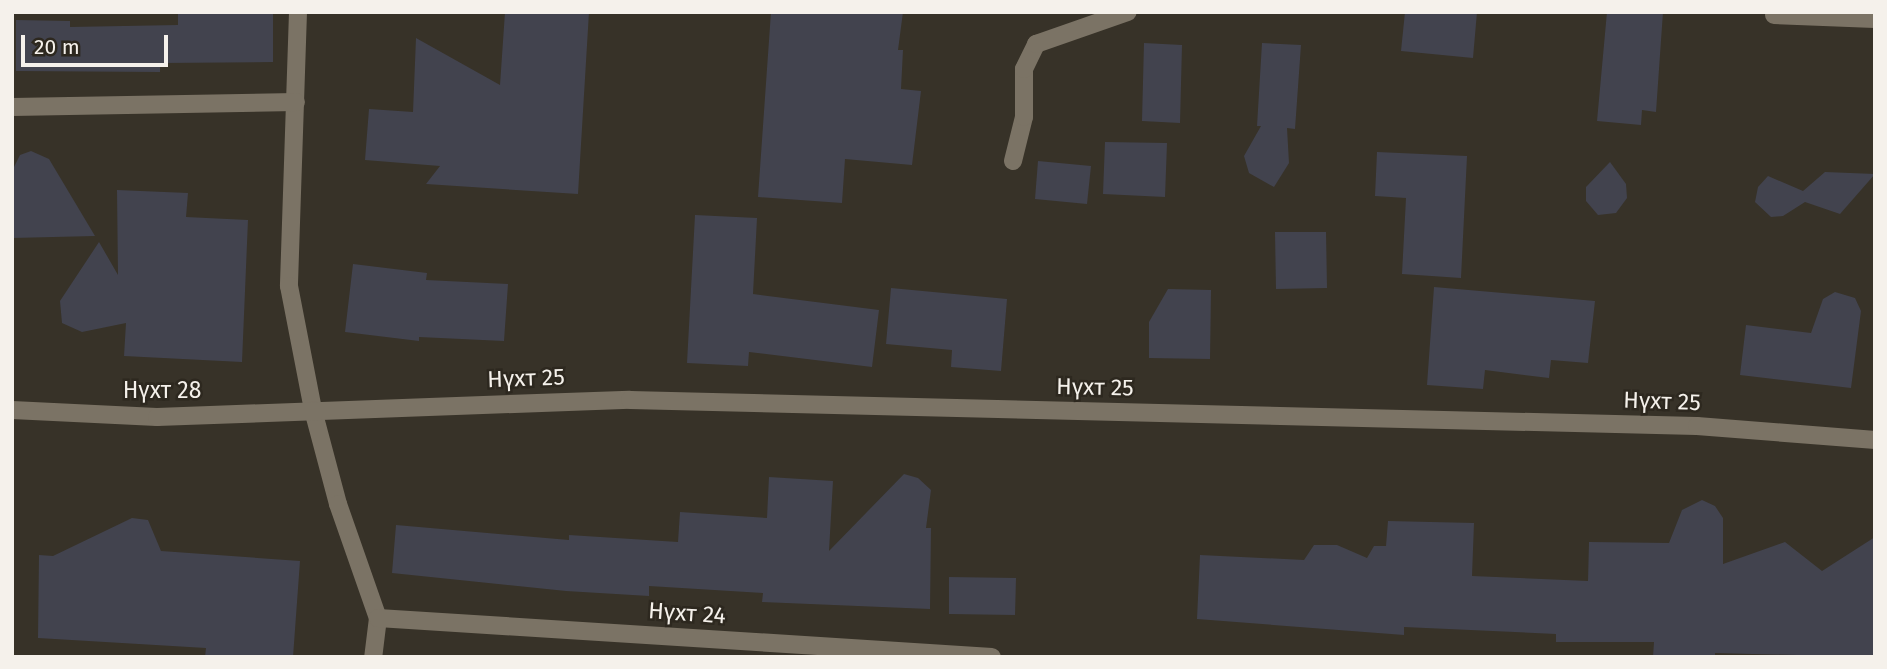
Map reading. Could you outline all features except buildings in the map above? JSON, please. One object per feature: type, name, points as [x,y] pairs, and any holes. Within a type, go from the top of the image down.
[{"type":"street","points":[[298,12],[289,286],[313,410],[338,504],[378,618],[373,657]]},
{"type":"street","points":[[1013,161],[1024,117],[1024,69],[1036,44],[1129,12]]},
{"type":"street","points":[[1774,15],[1875,19]]},
{"type":"street","points":[[12,107],[296,102]]},
{"type":"street","name":"Нүхт 25","points":[[313,410],[630,400],[1697,426],[1875,440]]},
{"type":"street","name":"Нүхт 28","points":[[12,410],[157,417],[313,410]]},
{"type":"street","name":"Нүхт 24","points":[[378,618],[992,657]]}]
